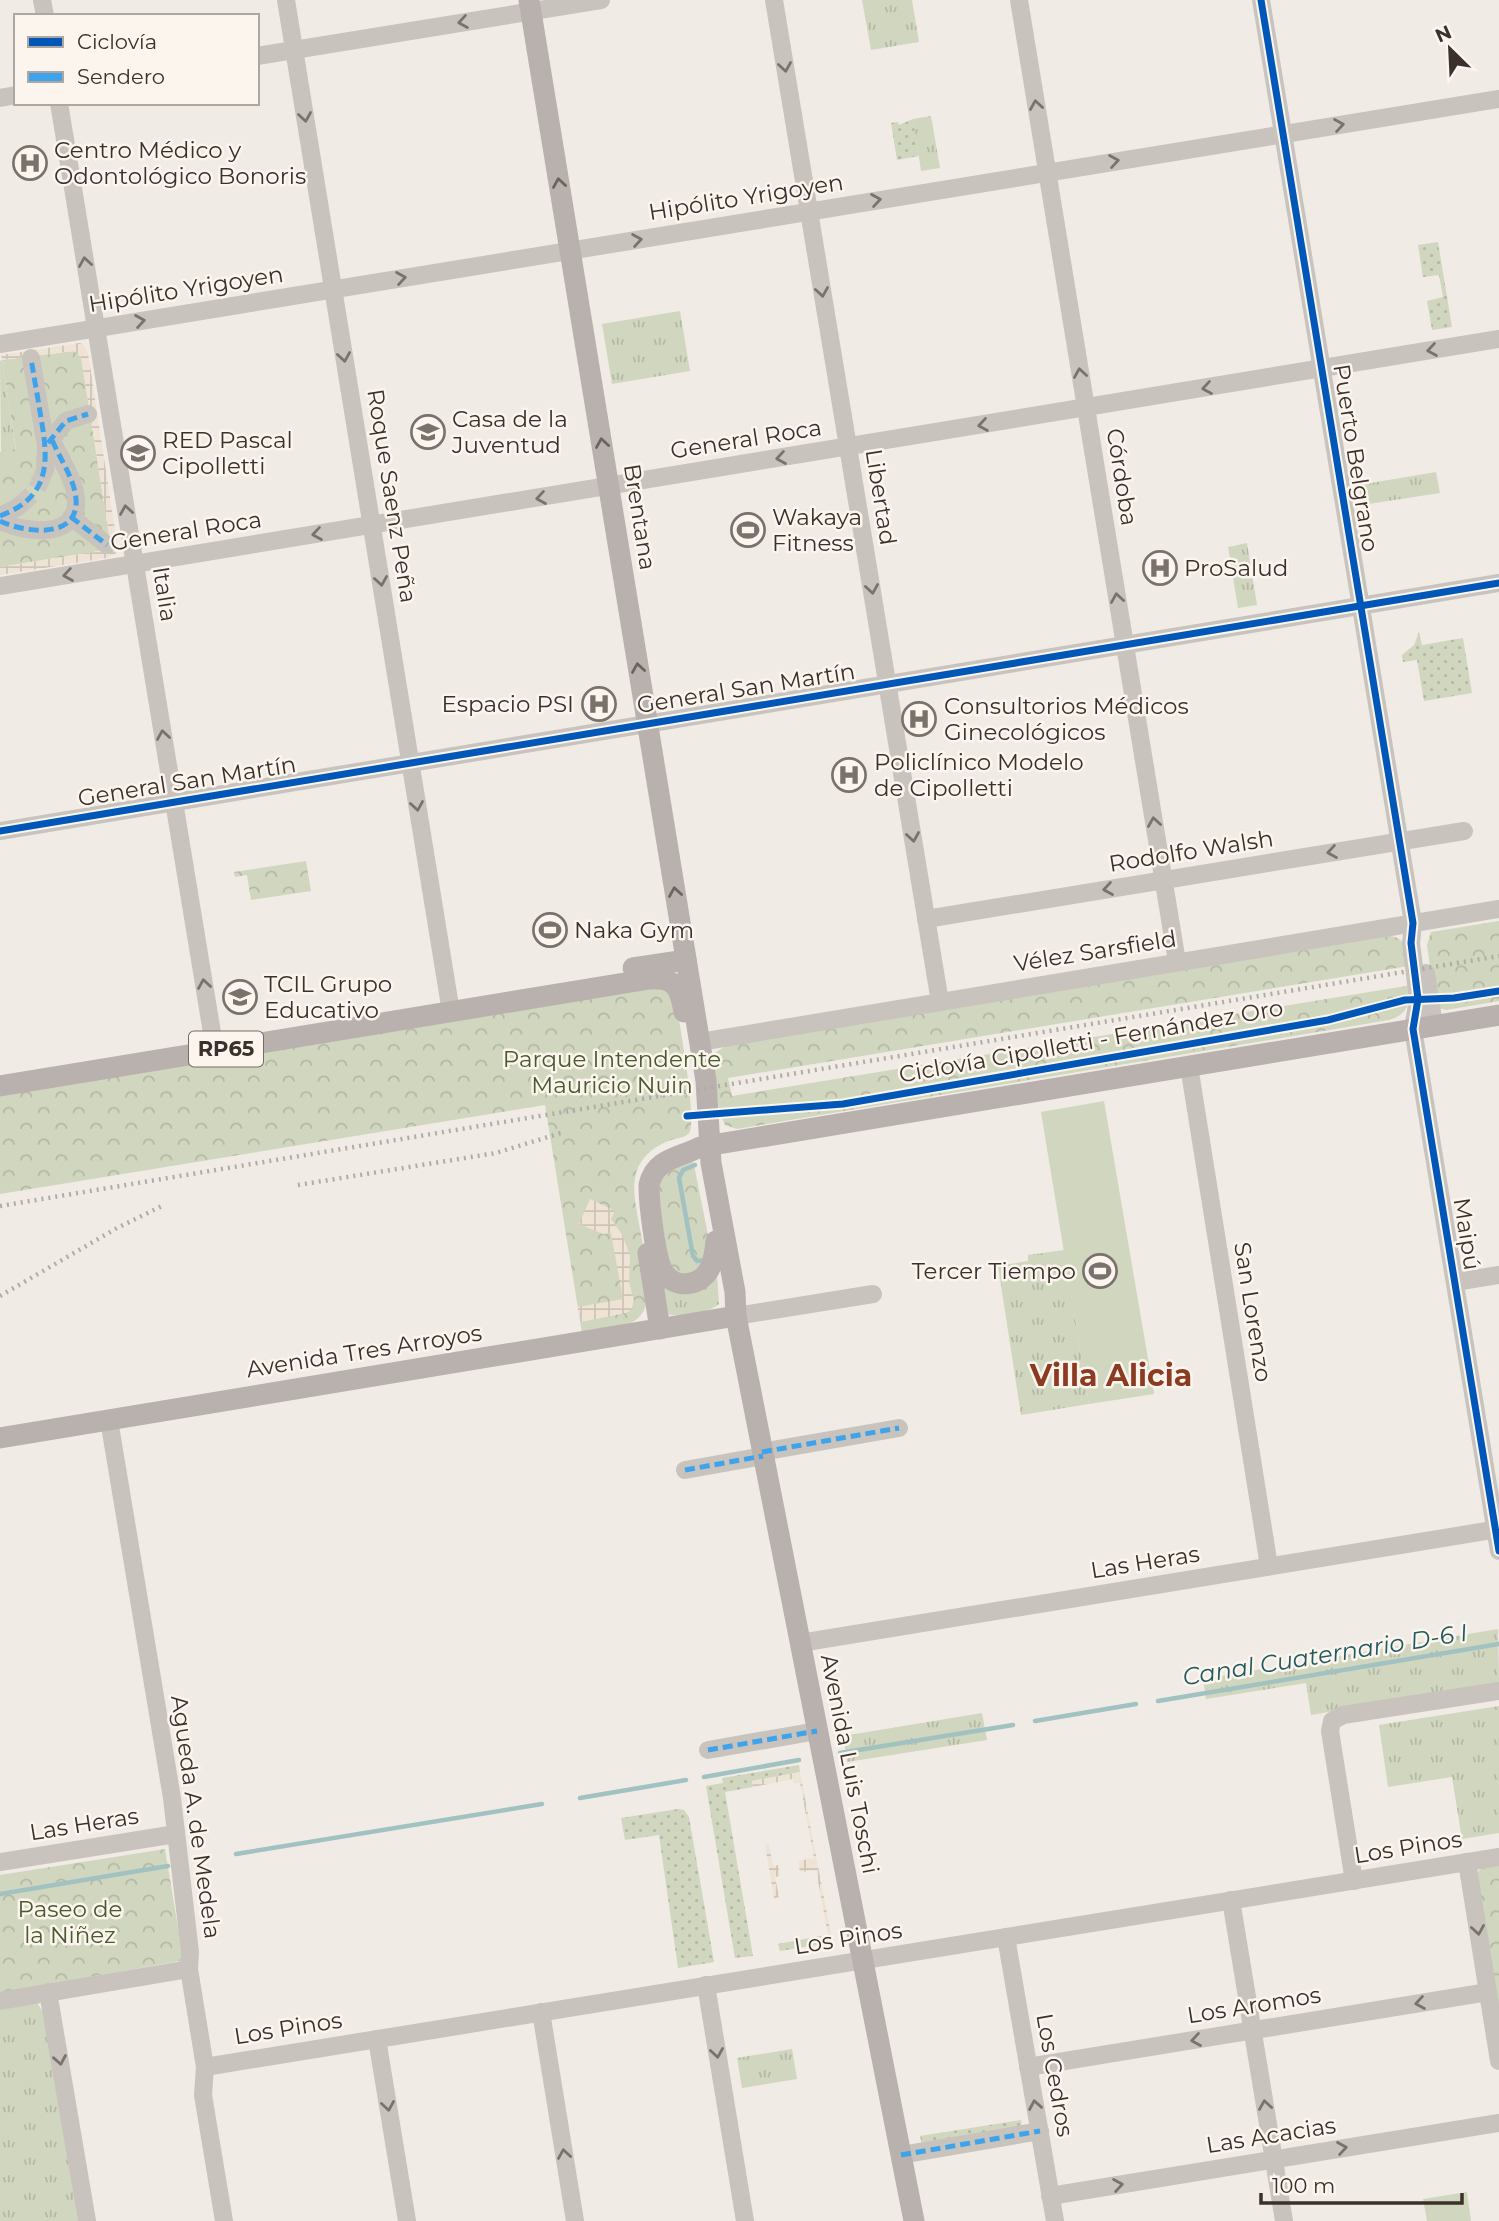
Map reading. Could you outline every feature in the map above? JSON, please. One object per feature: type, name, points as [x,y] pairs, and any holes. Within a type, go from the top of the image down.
[{"type":"main road","name":"Brentana","points":[[530,6],[699,1042]]},
{"type":"main road","points":[[528,999],[554,989],[687,963]]},
{"type":"main road","name":"RP65","points":[[0,1073],[214,1044],[450,1006],[687,963]]},
{"type":"main road","name":"Avenida Luis Toschi","points":[[528,999],[649,979],[664,979],[679,990],[716,1241],[726,1298],[736,1316]]},
{"type":"main road","name":"RP65","points":[[450,1006],[528,999]]},
{"type":"main road","name":"RP65","points":[[716,1241],[713,1262],[701,1279],[681,1283],[671,1280],[664,1272],[660,1264],[649,1194],[650,1177],[664,1161],[704,1147],[1499,1015]]},
{"type":"main road","name":"Avenida Luis Toschi","points":[[699,1042],[707,1089],[704,1147],[711,1168],[735,1292],[736,1316],[914,2221]]},
{"type":"main road","name":"RP65","points":[[0,1086],[214,1044]]},
{"type":"main road","points":[[660,1329],[639,1180],[647,1163],[662,1149],[680,1144],[704,1147]]},
{"type":"main road","name":"Avenida Tres Arroyos","points":[[0,1438],[736,1316]]},
{"type":"street","name":"Roque Saenz Peña","points":[[286,0],[450,1006]]},
{"type":"street","points":[[259,56],[530,6],[601,0]]},
{"type":"street","name":"Libertad","points":[[774,0],[940,1002]]},
{"type":"street","name":"Córdoba","points":[[1018,0],[1177,962]]},
{"type":"street","name":"Puerto Belgrano","points":[[1261,0],[1413,923]]},
{"type":"street","name":"Hipólito Yrigoyen","points":[[0,344],[1499,99]]},
{"type":"street","name":"Italia","points":[[59,105],[214,1044]]},
{"type":"street","name":"General Roca","points":[[0,586],[1499,339]]},
{"type":"street","points":[[0,521],[21,530],[41,531],[59,527],[71,517],[75,509],[75,493],[49,441],[31,358]]},
{"type":"street","points":[[45,470],[49,441],[66,421],[88,414]]},
{"type":"street","points":[[0,516],[18,507]]},
{"type":"street","points":[[71,517],[107,545]]},
{"type":"street","name":"General San Martín","points":[[0,831],[1499,583]]},
{"type":"street","name":"Rodolfo Walsh","points":[[926,919],[1464,831]]},
{"type":"street","name":"Vélez Sarsfield","points":[[699,1042],[1499,909]]},
{"type":"street","name":"Maipú","points":[[1413,923],[1411,943],[1455,1282],[1499,1551]]},
{"type":"street","name":"San Lorenzo","points":[[1189,1066],[1269,1566]]},
{"type":"street","points":[[1455,1282],[1499,1275]]},
{"type":"street","points":[[736,1316],[873,1294]]},
{"type":"street","name":"Agueda A. de Medela","points":[[108,1420],[176,1834],[190,1952],[189,1969],[205,2067],[203,2095],[225,2221]]},
{"type":"street","points":[[685,1470],[899,1428]]},
{"type":"street","name":"Las Heras","points":[[800,1643],[1497,1529]]},
{"type":"street","points":[[1354,1881],[1330,1731],[1332,1721],[1343,1714],[1499,1691]]},
{"type":"street","points":[[708,1750],[817,1731]]},
{"type":"street","name":"Las Heras","points":[[0,1862],[176,1834]]},
{"type":"street","name":"Los Pinos","points":[[205,2067],[1499,1857]]},
{"type":"street","points":[[1467,1862],[1499,2061]]},
{"type":"street","points":[[1231,1900],[1284,2221]]},
{"type":"street","name":"Los Cedros","points":[[1006,1937],[1055,2221]]},
{"type":"street","points":[[0,2001],[189,1969]]},
{"type":"street","points":[[706,1985],[744,2221]]},
{"type":"street","name":"Los Aromos","points":[[1028,2067],[1488,1992]]},
{"type":"street","points":[[48,1993],[88,2221]]},
{"type":"street","points":[[541,2012],[575,2221]]},
{"type":"street","points":[[377,2039],[407,2221]]},
{"type":"street","name":"Las Acacias","points":[[1051,2196],[1499,2123]]},
{"type":"street","points":[[901,2155],[1040,2131]]},
{"type":"green space","points":[[862,0],[912,0],[919,42],[871,50]]},
{"type":"green space","points":[[931,116],[940,168],[921,171],[913,119]]},
{"type":"green space","points":[[913,119],[919,156],[897,160],[891,123],[898,122],[899,125]]},
{"type":"green space","points":[[1438,242],[1452,327],[1432,330],[1427,301],[1443,297],[1439,275],[1423,277],[1418,245]]},
{"type":"green space","points":[[680,311],[690,371],[612,384],[602,324]]},
{"type":"green space","points":[[74,351],[81,357],[110,541],[105,550],[0,567],[0,452],[16,449],[2,360]]},
{"type":"green space","points":[[2,360],[16,450],[1,452],[0,361]]},
{"type":"green space","points":[[1436,472],[1440,493],[1362,505],[1359,485]]},
{"type":"green space","points":[[1247,543],[1257,605],[1238,608],[1228,547]]},
{"type":"green space","points":[[1419,632],[1422,645],[1463,638],[1472,693],[1424,701],[1417,660],[1403,662],[1402,655],[1414,645]]},
{"type":"green space","points":[[306,861],[311,891],[251,900],[247,875],[235,877],[234,872]]},
{"type":"green space","points":[[1499,921],[1499,1001],[1446,1010],[1439,1008],[1435,1002],[1427,945],[1431,932]]},
{"type":"green space","points":[[1390,936],[1403,942],[1409,966],[728,1078],[732,1096],[1412,985],[1409,1002],[1404,1011],[1389,1020],[737,1129],[725,1125],[719,1110],[712,1060],[716,1052],[726,1046]]},
{"type":"green space","name":"Parque Intendente Mauricio Nuin","points":[[657,986],[675,996],[689,1090],[691,1125],[686,1135],[654,1148],[637,1171],[634,1193],[648,1276],[648,1295],[644,1311],[634,1321],[622,1326],[582,1333],[545,1105],[0,1194],[0,1094]]},
{"type":"green space","name":"Tercer Tiempo","points":[[1104,1101],[1154,1394],[1089,1404],[1041,1112]]},
{"type":"green space","points":[[693,1160],[709,1240],[705,1264],[687,1276],[669,1269],[656,1177]]},
{"type":"green space","points":[[1064,1250],[1089,1404],[1021,1415],[998,1266],[1028,1261],[1028,1255]]},
{"type":"green space","points":[[658,1275],[717,1275],[719,1304],[694,1314],[666,1314]]},
{"type":"green space","points":[[1498,1629],[1499,1683],[1311,1715],[1306,1683],[1206,1699],[1203,1679]]},
{"type":"green space","points":[[1499,1706],[1499,1833],[1462,1839],[1452,1777],[1388,1787],[1379,1725]]},
{"type":"green space","points":[[982,1713],[987,1740],[847,1762],[843,1736]]},
{"type":"green space","points":[[799,1765],[800,1772],[752,1781],[753,1787],[725,1792],[753,1956],[735,1958],[706,1786],[723,1783],[722,1778]]},
{"type":"green space","points":[[684,1810],[689,1817],[714,1962],[678,1968],[659,1835],[625,1840],[621,1818]]},
{"type":"green space","name":"Paseo de la Niñez","points":[[165,1849],[182,1952],[180,1961],[0,1993],[0,1875]]},
{"type":"green space","points":[[1499,1864],[1499,2014],[1477,1873],[1481,1868]]},
{"type":"green space","points":[[831,1934],[828,1943],[780,1951],[778,1944]]},
{"type":"green space","points":[[37,2003],[43,2012],[78,2221],[0,2221],[0,2008]]},
{"type":"green space","points":[[792,2049],[797,2079],[742,2088],[737,2058]]},
{"type":"green space","points":[[1021,2120],[1022,2129],[922,2145],[920,2136]]},
{"type":"green space","points":[[1467,2192],[1471,2221],[1427,2221],[1423,2199]]},
{"type":"shaded area","points":[[80,343],[88,353],[118,550],[107,558],[0,575],[0,567],[105,550],[110,541],[81,357],[74,351],[2,360],[1,355]]},
{"type":"shaded area","points":[[590,1199],[615,1211],[611,1219],[623,1236],[630,1256],[629,1282],[634,1301],[631,1310],[626,1313],[581,1322],[578,1307],[623,1299],[611,1233],[603,1234],[579,1224]]},
{"type":"shaded area","points":[[800,1772],[831,1934],[828,1935],[816,1870],[800,1872],[798,1861],[814,1858],[800,1783],[794,1783],[793,1779],[753,1787],[752,1781]]},
{"type":"shaded area","points":[[769,1844],[773,1866],[778,1865],[780,1876],[775,1877],[779,1897],[774,1898],[765,1845]]},
{"type":"waterway","points":[[695,1165],[683,1170],[679,1178],[693,1256],[697,1261],[707,1260]]},
{"type":"waterway","name":"Canal Cuaternario D-6 I","points":[[1158,1701],[1499,1644]]},
{"type":"waterway","name":"Canal Cuaternario D-6 I","points":[[1035,1721],[1136,1704]]},
{"type":"waterway","name":"Canal Cuaternario D-6 I","points":[[840,1753],[1013,1725]]},
{"type":"waterway","name":"Canal Cuaternario D-6 I","points":[[704,1777],[799,1760]]},
{"type":"waterway","name":"Canal Cuaternario D-6 I","points":[[580,1798],[686,1780]]},
{"type":"waterway","name":"Canal Cuaternario D-6 I","points":[[236,1854],[542,1804]]},
{"type":"waterway","name":"Canal Cuaternario D-6 I","points":[[0,1894],[168,1866]]},
{"type":"tunnel","points":[[18,507],[36,491],[45,470]]},
{"type":"railway","points":[[0,1206],[1499,956]]},
{"type":"railway","points":[[298,1185],[496,1153],[564,1132]]},
{"type":"railway","points":[[0,1296],[117,1228],[162,1206]]},
{"type":"marked path","points":[[0,516],[29,499],[37,489],[45,464],[44,434],[31,358]]},
{"type":"marked path","points":[[48,443],[66,421],[88,414]]},
{"type":"marked path","points":[[0,521],[38,530],[63,526],[71,519],[76,508],[75,492],[51,437]]},
{"type":"marked path","points":[[71,517],[107,545]]},
{"type":"marked path","points":[[762,1452],[899,1428]]},
{"type":"marked path","points":[[685,1470],[763,1456]]},
{"type":"marked path","points":[[708,1750],[817,1731]]},
{"type":"marked path","points":[[901,2155],[1040,2131]]},
{"type":"cycle path","points":[[1261,0],[1413,923],[1411,943],[1418,999],[1413,1029],[1499,1551]]},
{"type":"cycle path","points":[[0,831],[1499,583]]},
{"type":"cycle path","name":"Ciclovía Cipolletti - Fernández Oro","points":[[687,1116],[843,1104],[1328,1020],[1405,1000],[1454,998],[1499,991]]},
{"type":"place","name":"Centro Médico y Odontológico Bonoris","points":[[30,163]]},
{"type":"place","name":"Casa de la Juventud","points":[[428,432]]},
{"type":"place","name":"RED Pascal Cipolletti","points":[[138,453]]},
{"type":"place","name":"Wakaya Fitness","points":[[748,530]]},
{"type":"place","name":"ProSalud","points":[[1160,568]]},
{"type":"place","name":"Espacio PSI","points":[[599,704]]},
{"type":"place","name":"Consultorios Médicos Ginecológicos","points":[[919,719]]},
{"type":"place","name":"Policlínico Modelo de Cipolletti","points":[[849,775]]},
{"type":"place","name":"Naka Gym","points":[[550,930]]},
{"type":"place","name":"TCIL Grupo Educativo","points":[[240,997]]},
{"type":"place","name":"Tercer Tiempo","points":[[1100,1271]]},
{"type":"district","name":"Villa Alicia","points":[[1111,1376]]}]
